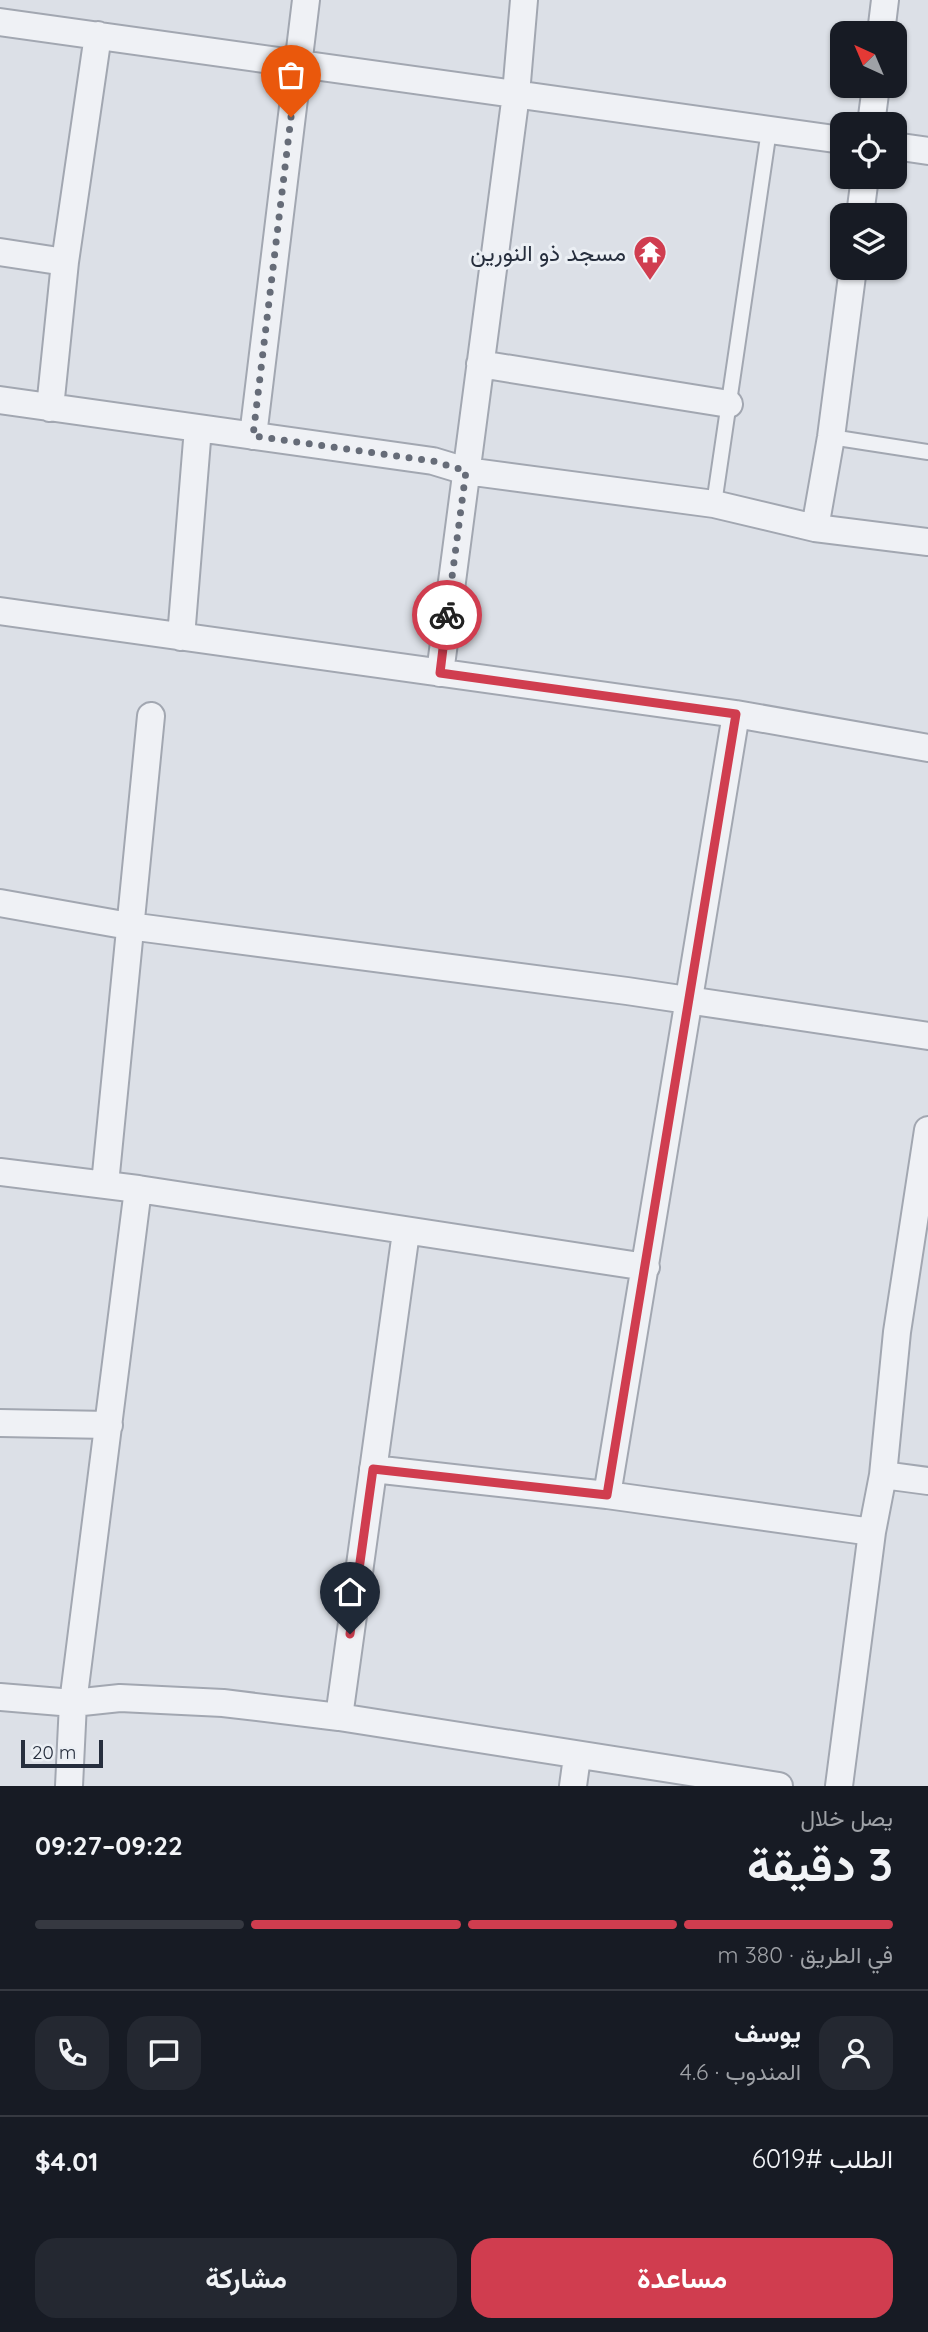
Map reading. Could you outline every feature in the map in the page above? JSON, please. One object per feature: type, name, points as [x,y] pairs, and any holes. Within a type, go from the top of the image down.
[{"type":"street","points":[[253,436],[306,0]]},
{"type":"street","points":[[440,673],[516,94],[524,0]]},
{"type":"street","points":[[882,21],[885,0]]},
{"type":"street","points":[[0,22],[830,138]]},
{"type":"street","points":[[50,408],[65,262],[98,36]]},
{"type":"street","points":[[907,148],[928,151]]},
{"type":"street","points":[[0,252],[65,262]]},
{"type":"street","points":[[815,528],[831,437],[851,280]]},
{"type":"street","points":[[480,363],[729,404]]},
{"type":"street","points":[[0,400],[433,461],[466,471],[714,504],[815,528],[928,542]]},
{"type":"street","points":[[181,637],[198,428]]},
{"type":"street","points":[[0,611],[736,714],[928,748]]},
{"type":"street","points":[[607,1495],[736,714]]},
{"type":"street","points":[[105,1184],[150,716]]},
{"type":"street","points":[[0,903],[129,926],[687,1000],[928,1037]]},
{"type":"street","points":[[839,1786],[872,1532],[883,1475],[897,1332],[928,1130]]},
{"type":"street","points":[[0,1172],[105,1184],[646,1267]]},
{"type":"street","points":[[69,1786],[73,1703],[138,1189]]},
{"type":"street","points":[[338,1717],[406,1232]]},
{"type":"street","points":[[0,1423],[109,1425]]},
{"type":"street","points":[[373,1469],[607,1495],[872,1532]]},
{"type":"street","points":[[883,1475],[928,1481]]},
{"type":"street","points":[[0,1697],[73,1703],[120,1698],[167,1699],[338,1717],[779,1786]]},
{"type":"street","points":[[573,1786],[577,1756]]},
{"type":"lane","points":[[714,504],[769,130]]},
{"type":"lane","points":[[831,437],[928,452]]},
{"type":"way so far","points":[[291,117],[253,436],[433,461],[466,471],[447,615]]},
{"type":"place","name":"مسجد ذو النورين","points":[[650,282]]},
{"type":"route","points":[[350,1634],[373,1469],[607,1495],[736,714],[440,673],[447,615]]}]
